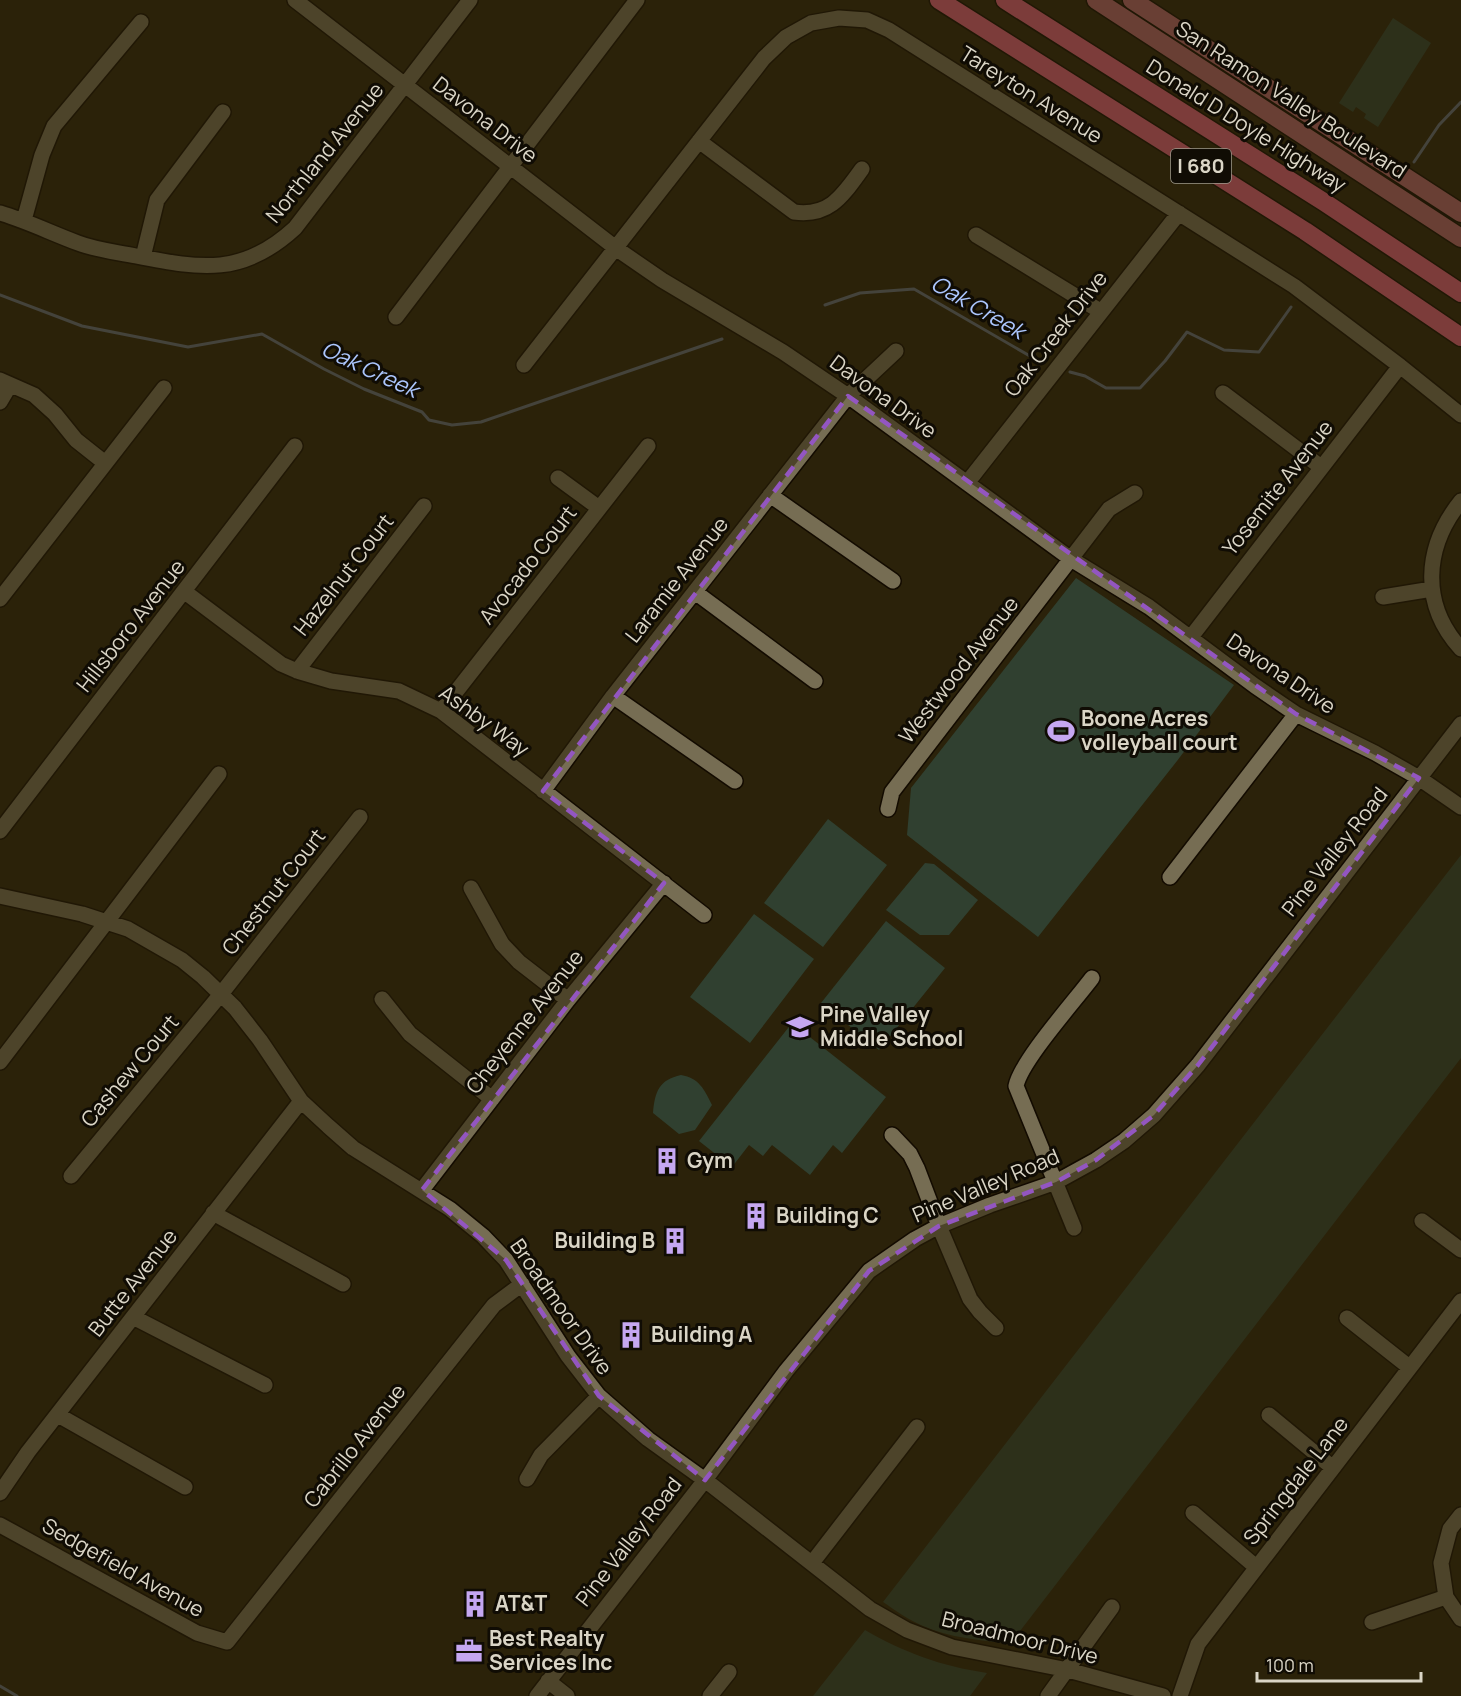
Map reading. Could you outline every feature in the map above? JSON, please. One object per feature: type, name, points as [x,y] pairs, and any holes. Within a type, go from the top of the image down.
[{"type":"highway","name":"I 680","points":[[939,0],[1305,231],[1461,336]]},
{"type":"highway","name":"Donald D Doyle Highway","points":[[1005,0],[1324,202],[1461,293]]},
{"type":"main road","name":"San Ramon Valley Boulevard","points":[[1096,0],[1461,238]]},
{"type":"main road","name":"San Ramon Valley Boulevard","points":[[1132,0],[1461,213]]},
{"type":"street","name":"Northland Avenue","points":[[0,213],[24,220],[80,244],[184,266],[222,266],[255,257],[279,243],[295,228],[470,0]]},
{"type":"street","points":[[396,317],[637,0]]},
{"type":"street","name":"Davona Drive","points":[[305,3],[406,85],[617,249],[662,280],[783,352],[848,396],[1071,559],[1149,607],[1296,714],[1375,753],[1419,778],[1461,807]]},
{"type":"street","name":"Tareyton Avenue","points":[[524,365],[617,249],[764,58],[786,37],[811,23],[838,18],[867,20],[909,42],[1294,286],[1400,366],[1461,416]]},
{"type":"street","points":[[24,220],[42,155],[54,126],[141,22]]},
{"type":"street","points":[[143,257],[157,200],[223,112]]},
{"type":"street","points":[[699,141],[794,212],[809,214],[830,207],[848,189],[862,169]]},
{"type":"street","name":"Oak Creek Drive","points":[[967,483],[1179,213]]},
{"type":"street","points":[[976,235],[1100,311]]},
{"type":"street","name":"Laramie Avenue","points":[[543,791],[613,696],[848,396],[896,351]]},
{"type":"street","name":"Yosemite Avenue","points":[[1191,637],[1400,366]]},
{"type":"street","points":[[0,402],[5,382],[34,395],[55,414],[76,440],[105,463]]},
{"type":"street","points":[[0,598],[164,388]]},
{"type":"street","points":[[1223,393],[1321,467]]},
{"type":"street","name":"Hillsboro Avenue","points":[[0,831],[296,446]]},
{"type":"street","name":"Avocado Court","points":[[441,711],[648,446]]},
{"type":"street","points":[[558,478],[599,508]]},
{"type":"street","name":"Westwood Avenue","points":[[888,809],[892,792],[1109,509],[1135,493]]},
{"type":"street","points":[[770,495],[893,581]]},
{"type":"street","points":[[1461,501],[1451,513],[1439,537],[1432,562],[1432,589],[1439,616],[1461,649]]},
{"type":"street","name":"Hazelnut Court","points":[[297,671],[424,506]]},
{"type":"street","points":[[1383,597],[1432,589]]},
{"type":"street","name":"Ashby Way","points":[[185,592],[282,664],[297,671],[331,681],[399,691],[441,711],[704,915]]},
{"type":"street","points":[[695,592],[815,681]]},
{"type":"street","points":[[613,696],[735,781]]},
{"type":"street","points":[[1170,877],[1296,714]]},
{"type":"street","name":"Pine Valley Road","points":[[537,1696],[705,1480],[786,1371],[869,1271],[915,1239],[939,1226],[1056,1182],[1096,1160],[1124,1141],[1154,1115],[1198,1065],[1461,724]]},
{"type":"street","points":[[0,1062],[219,774]]},
{"type":"street","name":"Chestnut Court","points":[[221,994],[360,817]]},
{"type":"street","name":"Cheyenne Avenue","points":[[422,1190],[568,1000],[664,883]]},
{"type":"street","points":[[471,888],[502,944],[519,962],[568,1000]]},
{"type":"street","name":"Broadmoor Drive","points":[[0,896],[106,921],[148,940],[183,960],[221,994],[260,1040],[301,1101],[353,1148],[450,1209],[483,1236],[506,1260],[568,1356],[599,1396],[648,1439],[705,1480],[870,1609],[907,1630],[952,1647],[1068,1670],[1162,1696]]},
{"type":"street","points":[[1074,1228],[1016,1086],[1018,1077],[1028,1061],[1092,978]]},
{"type":"street","name":"Cashew Court","points":[[71,1176],[221,994]]},
{"type":"street","points":[[382,999],[410,1034],[492,1099]]},
{"type":"street","name":"Butte Avenue","points":[[0,1493],[28,1452],[301,1101]]},
{"type":"street","points":[[892,1135],[910,1154],[917,1168],[970,1299],[996,1328]]},
{"type":"street","points":[[213,1213],[343,1284]]},
{"type":"street","points":[[1422,1221],[1461,1250]]},
{"type":"street","name":"Cabrillo Avenue","points":[[227,1642],[494,1305],[522,1284]]},
{"type":"street","name":"Springdale Lane","points":[[1180,1696],[1198,1644],[1461,1301]]},
{"type":"street","points":[[133,1317],[265,1385]]},
{"type":"street","points":[[1347,1318],[1410,1367]]},
{"type":"street","points":[[527,1479],[541,1455],[599,1396]]},
{"type":"street","points":[[58,1415],[185,1487]]},
{"type":"street","points":[[1269,1415],[1333,1468]]},
{"type":"street","points":[[812,1563],[917,1427]]},
{"type":"street","points":[[1193,1513],[1256,1567]]},
{"type":"street","points":[[1461,1515],[1450,1529],[1441,1563],[1446,1597],[1461,1619]]},
{"type":"street","name":"Sedgefield Avenue","points":[[0,1525],[197,1633],[227,1642]]},
{"type":"street","points":[[1372,1622],[1446,1597]]},
{"type":"street","points":[[1048,1696],[1112,1607]]},
{"type":"street","points":[[710,1696],[729,1672]]},
{"type":"street","points":[[548,1681],[567,1696]]},
{"type":"highlighted area","points":[[848,396],[1296,714],[1419,778],[1198,1065],[1154,1115],[1096,1160],[1056,1182],[939,1226],[869,1271],[705,1480],[599,1396],[506,1260],[422,1190],[664,883],[543,791]]},
{"type":"green space","points":[[1393,18],[1431,43],[1378,127],[1364,118],[1366,114],[1356,107],[1353,112],[1339,103]]},
{"type":"green space","points":[[1076,578],[1234,685],[1038,937],[907,835],[911,788]]},
{"type":"green space","points":[[828,819],[887,865],[823,947],[764,903]]},
{"type":"green space","points":[[1461,855],[1461,1058],[1010,1644],[966,1638],[933,1630],[913,1621],[883,1602]]},
{"type":"green space","points":[[925,863],[934,864],[978,900],[949,935],[920,935],[886,910]]},
{"type":"green space","points":[[754,914],[814,959],[750,1043],[690,997]]},
{"type":"green space","points":[[886,921],[945,968],[879,1050],[821,1003]]},
{"type":"green space","points":[[792,1023],[886,1097],[842,1153],[833,1145],[810,1175],[772,1145],[763,1156],[749,1145],[732,1167],[699,1141]]},
{"type":"green space","points":[[681,1075],[697,1082],[712,1105],[695,1130],[679,1134],[653,1113],[655,1098],[663,1083]]},
{"type":"green space","points":[[865,1630],[924,1658],[954,1667],[987,1673],[970,1696],[813,1696]]},
{"type":"waterway","name":"Oak Creek","points":[[1414,162],[1439,125],[1461,102]]},
{"type":"waterway","name":"Oak Creek","points":[[825,305],[860,293],[914,289],[1042,363]]},
{"type":"waterway","name":"Oak Creek","points":[[0,295],[82,326],[188,347],[262,334],[364,389],[422,412],[429,420],[452,425],[481,422],[722,339]]},
{"type":"waterway","name":"Oak Creek","points":[[1070,372],[1085,376],[1106,388],[1140,388],[1187,332],[1224,350],[1259,352],[1291,307]]},
{"type":"waterway","points":[[0,1686],[17,1696]]},
{"type":"place","name":"Boone Acres volleyball court","points":[[1061,731]]},
{"type":"place","name":"Pine Valley Middle School","points":[[800,1027]]},
{"type":"place","name":"Gym","points":[[667,1161]]},
{"type":"place","name":"Building C","points":[[756,1216]]},
{"type":"place","name":"Building B","points":[[675,1241]]},
{"type":"place","name":"Building A","points":[[631,1335]]},
{"type":"place","name":"AT&T","points":[[475,1604]]},
{"type":"place","name":"Best Realty Services Inc","points":[[469,1651]]}]
